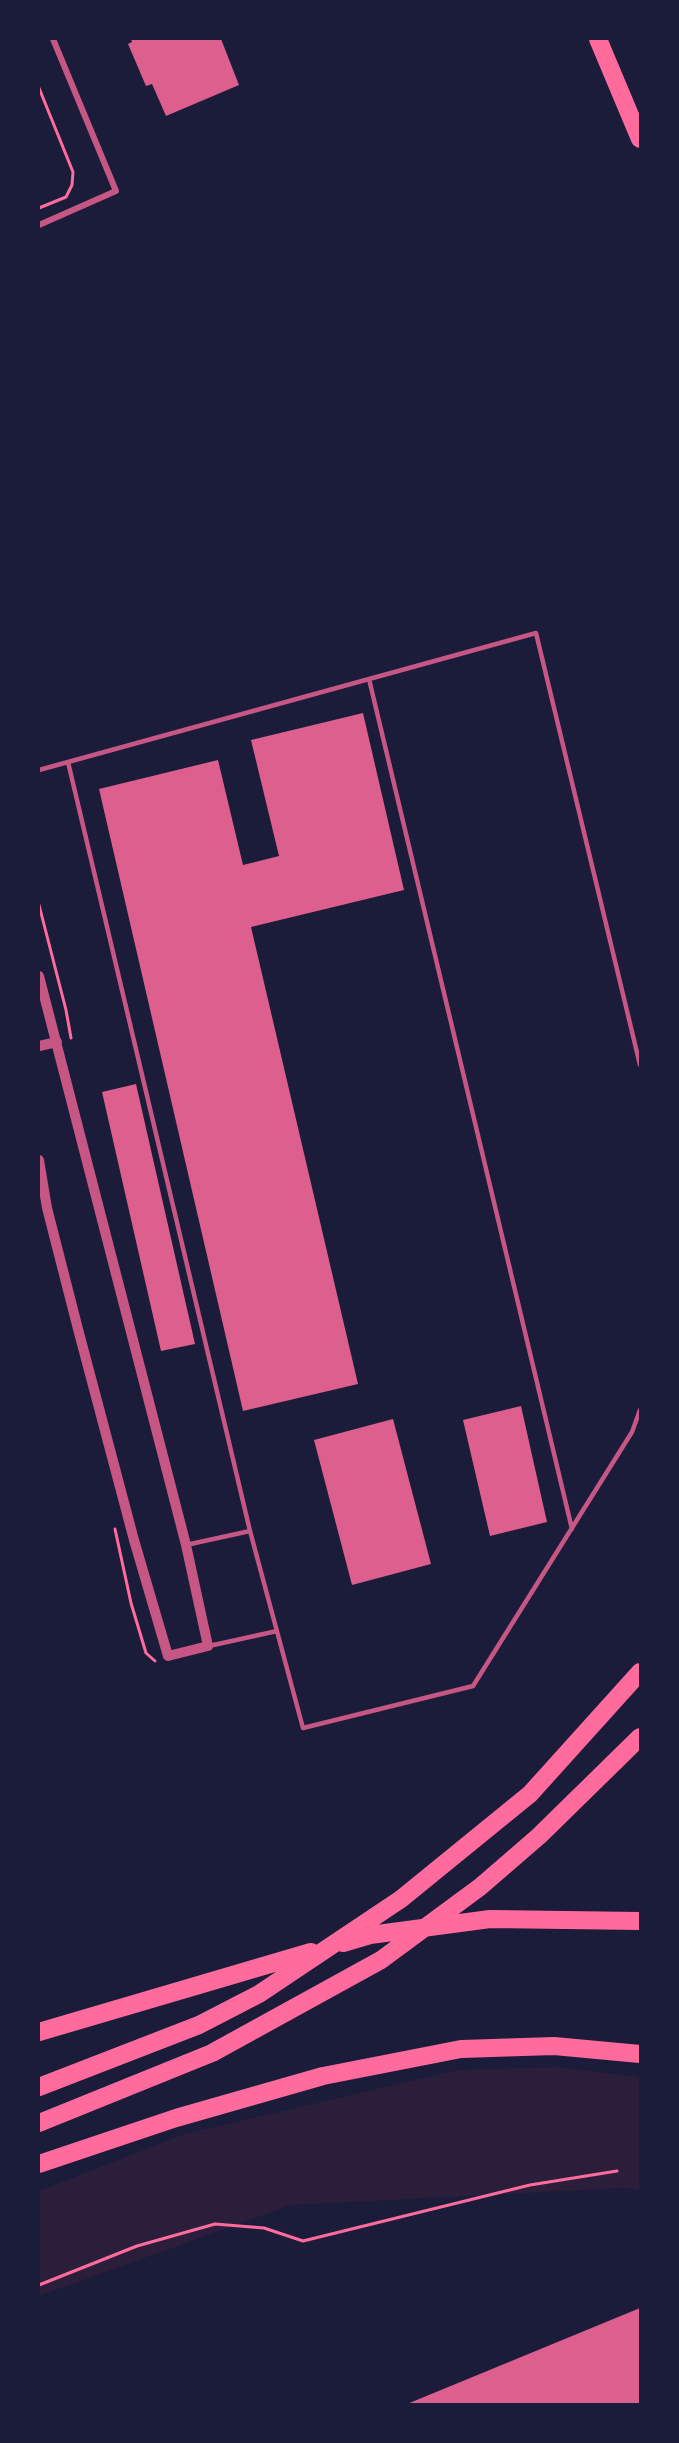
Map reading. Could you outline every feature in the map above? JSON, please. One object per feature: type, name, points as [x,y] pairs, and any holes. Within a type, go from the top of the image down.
[{"type":"highway","points":[[598,39],[640,139]]},
{"type":"highway","points":[[39,2087],[199,2025],[259,1994],[401,1899],[530,1794],[640,1672]]},
{"type":"highway","points":[[39,2123],[212,2053],[381,1960],[480,1887],[538,1836],[640,1737]]},
{"type":"highway","points":[[39,2032],[370,1935],[490,1919],[640,1921]]},
{"type":"highway","points":[[39,2164],[176,2118],[323,2076],[461,2049],[554,2046],[640,2054]]},
{"type":"street","points":[[39,225],[116,192],[53,39]]},
{"type":"street","points":[[39,976],[43,1012],[57,1042],[186,1545],[208,1646],[168,1656],[131,1529],[39,1184]]},
{"type":"street","points":[[39,1046],[57,1042]]},
{"type":"street","points":[[39,1160],[47,1208]]},
{"type":"lane","points":[[39,770],[536,633],[640,1065]]},
{"type":"lane","points":[[369,679],[572,1530]]},
{"type":"lane","points":[[68,762],[250,1531],[303,1728],[473,1686],[632,1432],[640,1410]]},
{"type":"lane","points":[[186,1545],[250,1531]]},
{"type":"lane","points":[[208,1646],[277,1631]]},
{"type":"path","points":[[39,88],[73,172],[72,185],[66,197],[39,208]]},
{"type":"path","points":[[39,905],[72,1040]]},
{"type":"path","points":[[113,1521],[131,1603],[146,1653],[161,1667]]},
{"type":"path","points":[[39,2285],[137,2246],[215,2224],[264,2228],[303,2241],[530,2185],[617,2171]]},
{"type":"shaded area","points":[[557,2067],[640,2077],[640,2190],[625,2188],[291,2205],[39,2296],[39,2191],[184,2134],[458,2070]]},
{"type":"building","points":[[131,39],[221,39],[239,85],[166,116],[152,84],[146,86],[128,44],[132,42]]},
{"type":"building","points":[[363,713],[404,890],[251,927],[358,1384],[243,1411],[99,789],[218,760],[243,865],[279,856],[251,740]]},
{"type":"building","points":[[136,1084],[195,1344],[161,1351],[102,1092]]},
{"type":"building","points":[[521,1406],[547,1522],[490,1536],[463,1420]]},
{"type":"building","points":[[393,1419],[431,1564],[352,1585],[314,1440]]},
{"type":"building","points":[[640,2308],[640,2404],[407,2404]]}]
